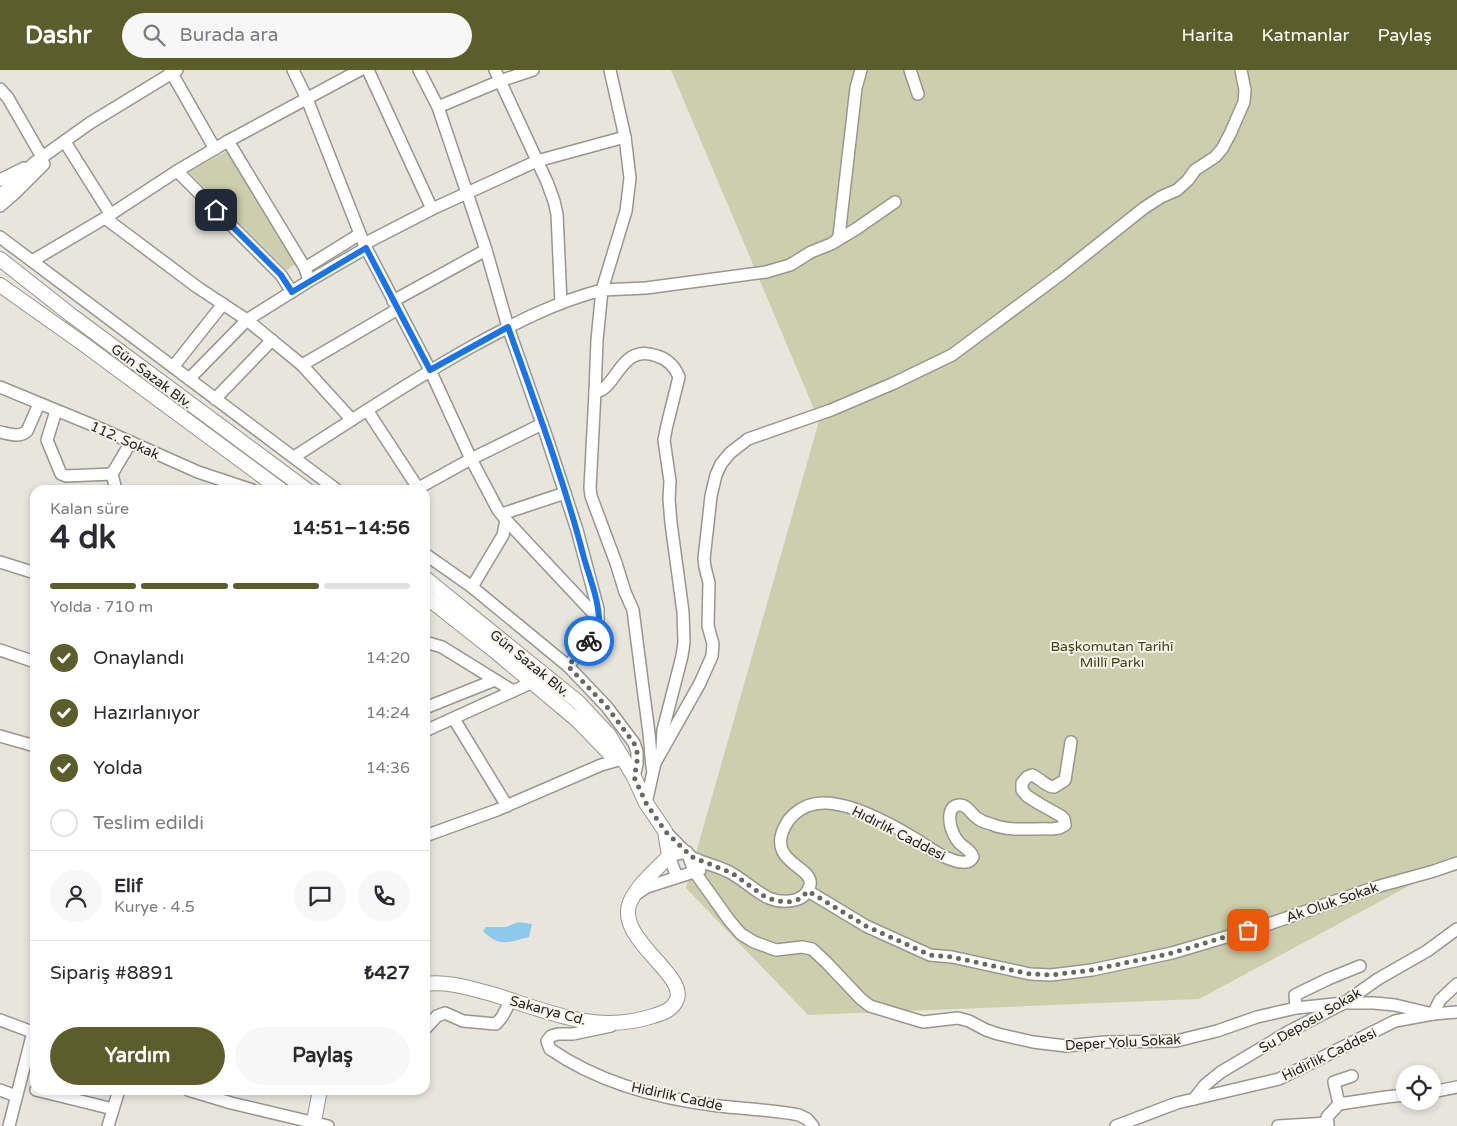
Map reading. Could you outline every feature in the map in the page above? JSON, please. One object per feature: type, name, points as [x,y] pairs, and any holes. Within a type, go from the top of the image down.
[{"type":"main road","name":"Gün Sazak Blv.","points":[[0,259],[71,315],[300,485]]},
{"type":"main road","name":"Gün Sazak Blv.","points":[[0,284],[82,342],[274,485]]},
{"type":"main road","name":"Gün Sazak Blv.","points":[[430,582],[578,702],[609,735],[634,777],[646,803],[665,831]]},
{"type":"main road","name":"Gün Sazak Blv.","points":[[430,600],[533,682],[577,720],[608,752],[622,759]]},
{"type":"main road","points":[[665,831],[669,856]]},
{"type":"main road","name":"Sakarya Cd.","points":[[430,984],[447,983],[466,987],[584,1022],[607,1024],[630,1022],[666,1012],[675,1005],[678,996],[675,986],[668,974],[637,937],[630,924],[628,914],[630,904],[641,884],[669,856]]},
{"type":"main road","points":[[314,1124],[319,1095]]},
{"type":"street","points":[[293,70],[307,100],[363,242],[430,370],[488,493],[504,517],[598,620]]},
{"type":"street","points":[[32,262],[228,141],[360,70]]},
{"type":"street","points":[[368,70],[432,209]]},
{"type":"street","points":[[420,70],[438,107],[486,250],[508,327],[577,530],[598,609],[599,626],[596,632],[568,666]]},
{"type":"street","points":[[494,70],[537,161],[557,214],[562,303]]},
{"type":"street","points":[[438,107],[500,81],[533,70]]},
{"type":"street","points":[[610,70],[625,137],[630,178],[626,211],[602,290],[597,340],[590,488],[591,496],[633,610],[642,688],[650,733],[652,776]]},
{"type":"street","points":[[836,241],[839,236],[856,88],[861,70]]},
{"type":"street","points":[[910,70],[918,94]]},
{"type":"street","points":[[646,803],[652,776],[662,749],[672,735],[700,683],[712,656],[714,644],[708,626],[709,583],[704,559],[711,496],[720,464],[730,453],[748,439],[832,410],[952,355],[1061,274],[1144,208],[1161,197],[1177,190],[1196,170],[1215,157],[1230,134],[1244,102],[1245,90],[1241,70]]},
{"type":"street","points":[[0,180],[38,160],[90,123],[173,71],[215,149]]},
{"type":"street","points":[[0,89],[8,98],[38,160]]},
{"type":"street","points":[[305,268],[537,161],[625,137]]},
{"type":"street","points":[[0,206],[67,140]]},
{"type":"street","points":[[67,140],[108,216],[197,287],[247,320],[302,365],[352,420]]},
{"type":"street","points":[[228,141],[305,268],[309,281]]},
{"type":"street","points":[[0,195],[38,160]]},
{"type":"street","points":[[177,172],[281,275],[292,292]]},
{"type":"street","points":[[294,457],[430,370],[533,314],[581,295],[602,290],[646,288],[766,272],[790,265],[856,229],[894,202]]},
{"type":"street","points":[[0,237],[330,485]]},
{"type":"street","points":[[189,379],[247,320],[309,281],[363,242]]},
{"type":"street","points":[[302,365],[486,250]]},
{"type":"street","points":[[172,366],[222,304]]},
{"type":"street","points":[[215,398],[272,340]]},
{"type":"street","points":[[595,392],[605,388],[631,357],[638,354],[652,354],[662,357],[676,370],[679,377],[664,440],[669,473],[671,523],[683,612],[684,642],[663,730],[662,749]]},
{"type":"street","name":"112. Sokak","points":[[0,387],[198,472],[237,485]]},
{"type":"street","points":[[0,432],[17,436],[24,434],[39,404]]},
{"type":"street","points":[[367,410],[414,485]]},
{"type":"street","points":[[56,411],[47,440],[61,474],[66,476],[112,474]]},
{"type":"street","points":[[424,485],[471,459],[542,424]]},
{"type":"street","points":[[115,485],[112,474],[131,442]]},
{"type":"street","points":[[504,517],[565,494]]},
{"type":"street","points":[[472,587],[503,535],[504,517]]},
{"type":"street","points":[[430,558],[472,587],[568,666],[607,707],[634,743],[637,752],[634,777]]},
{"type":"street","points":[[0,562],[30,571]]},
{"type":"street","points":[[430,643],[442,647],[514,692]]},
{"type":"street","points":[[0,650],[30,660]]},
{"type":"street","points":[[430,706],[495,680]]},
{"type":"street","points":[[430,729],[533,682]]},
{"type":"street","points":[[454,719],[507,806]]},
{"type":"street","points":[[0,736],[30,745]]},
{"type":"street","name":"Hıdırlık Caddesi","points":[[808,891],[811,882],[809,877],[782,852],[781,844],[782,832],[786,824],[791,816],[802,808],[816,803],[846,806],[894,827],[950,859],[966,863],[971,861],[973,857],[971,851],[956,839],[951,828],[949,816],[951,810],[956,806],[966,806],[976,817],[997,827],[1052,829],[1065,825],[1064,819],[1027,796],[1022,790],[1022,783],[1027,777],[1032,775],[1040,778],[1049,787],[1054,788],[1065,780],[1071,742]]},
{"type":"street","points":[[430,834],[507,806],[602,765],[622,759]]},
{"type":"street","points":[[665,831],[692,857],[732,873],[764,896],[776,901],[788,902],[800,899],[808,891]]},
{"type":"street","points":[[676,877],[669,856],[687,852]]},
{"type":"street","name":"Deper Yolu Sokak","points":[[687,852],[694,871],[741,934],[754,942],[776,950],[802,947],[812,949],[870,1006],[923,1022],[958,1018],[998,1034],[1033,1042],[1066,1046],[1105,1042],[1176,1041],[1296,1008],[1344,1003],[1395,1005],[1434,1014]]},
{"type":"street","name":"Ak Oluk Sokak","points":[[808,891],[866,926],[930,955],[952,957],[1030,974],[1051,975],[1092,970],[1172,953],[1264,926],[1376,887],[1457,863]]},
{"type":"street","points":[[634,895],[647,887],[694,871],[717,866]]},
{"type":"street","name":"Su Deposu Sokak","points":[[1194,1099],[1205,1085],[1221,1072],[1288,1032],[1344,1003],[1457,929]]},
{"type":"street","points":[[1296,1008],[1295,995],[1360,966]]},
{"type":"street","points":[[1434,1014],[1440,1000],[1457,984]]},
{"type":"street","points":[[430,1024],[437,1016],[444,1013],[463,1022],[496,1024],[511,1000]]},
{"type":"street","name":"Hidirlik Caddesi","points":[[1116,1126],[1177,1103],[1279,1079],[1395,1021],[1457,1012]]},
{"type":"street","points":[[0,1020],[30,1031]]},
{"type":"street","name":"Hidirlik Cadde","points":[[630,1022],[573,1034],[558,1034],[551,1036],[547,1041],[548,1045],[550,1049],[586,1071],[635,1090],[717,1106],[799,1115],[807,1119],[813,1126]]},
{"type":"street","points":[[9,1126],[30,1046]]},
{"type":"street","points":[[1339,1104],[1334,1082],[1352,1076]]},
{"type":"street","points":[[1441,1090],[1456,1086]]},
{"type":"street","points":[[0,1090],[30,1090]]},
{"type":"street","points":[[61,1095],[113,1109]]},
{"type":"street","points":[[108,1126],[117,1095]]},
{"type":"street","points":[[205,1095],[328,1126]]},
{"type":"street","points":[[1278,1126],[1328,1124],[1328,1117],[1339,1104],[1396,1095]]},
{"type":"green space","name":"Başkomutan Tarihî Millî Parkı","points":[[671,70],[1457,70],[1457,860],[1199,999],[808,1015],[686,888],[819,421]]},
{"type":"green space","points":[[229,150],[298,262],[287,270],[189,172]]},
{"type":"water","points":[[518,922],[532,924],[529,937],[510,942],[500,942],[494,940],[483,931],[486,927],[506,927]]},
{"type":"way so far","points":[[589,641],[568,666],[607,707],[634,743],[637,752],[637,764],[634,777],[646,803],[665,831],[692,857],[732,873],[764,896],[776,901],[788,902],[800,899],[808,891],[866,926],[930,955],[952,957],[1030,974],[1051,975],[1092,970],[1172,953],[1248,930]]},
{"type":"route","points":[[216,210],[281,275],[292,292],[366,248],[430,370],[508,327],[577,530],[598,609],[599,626],[589,641]]}]
